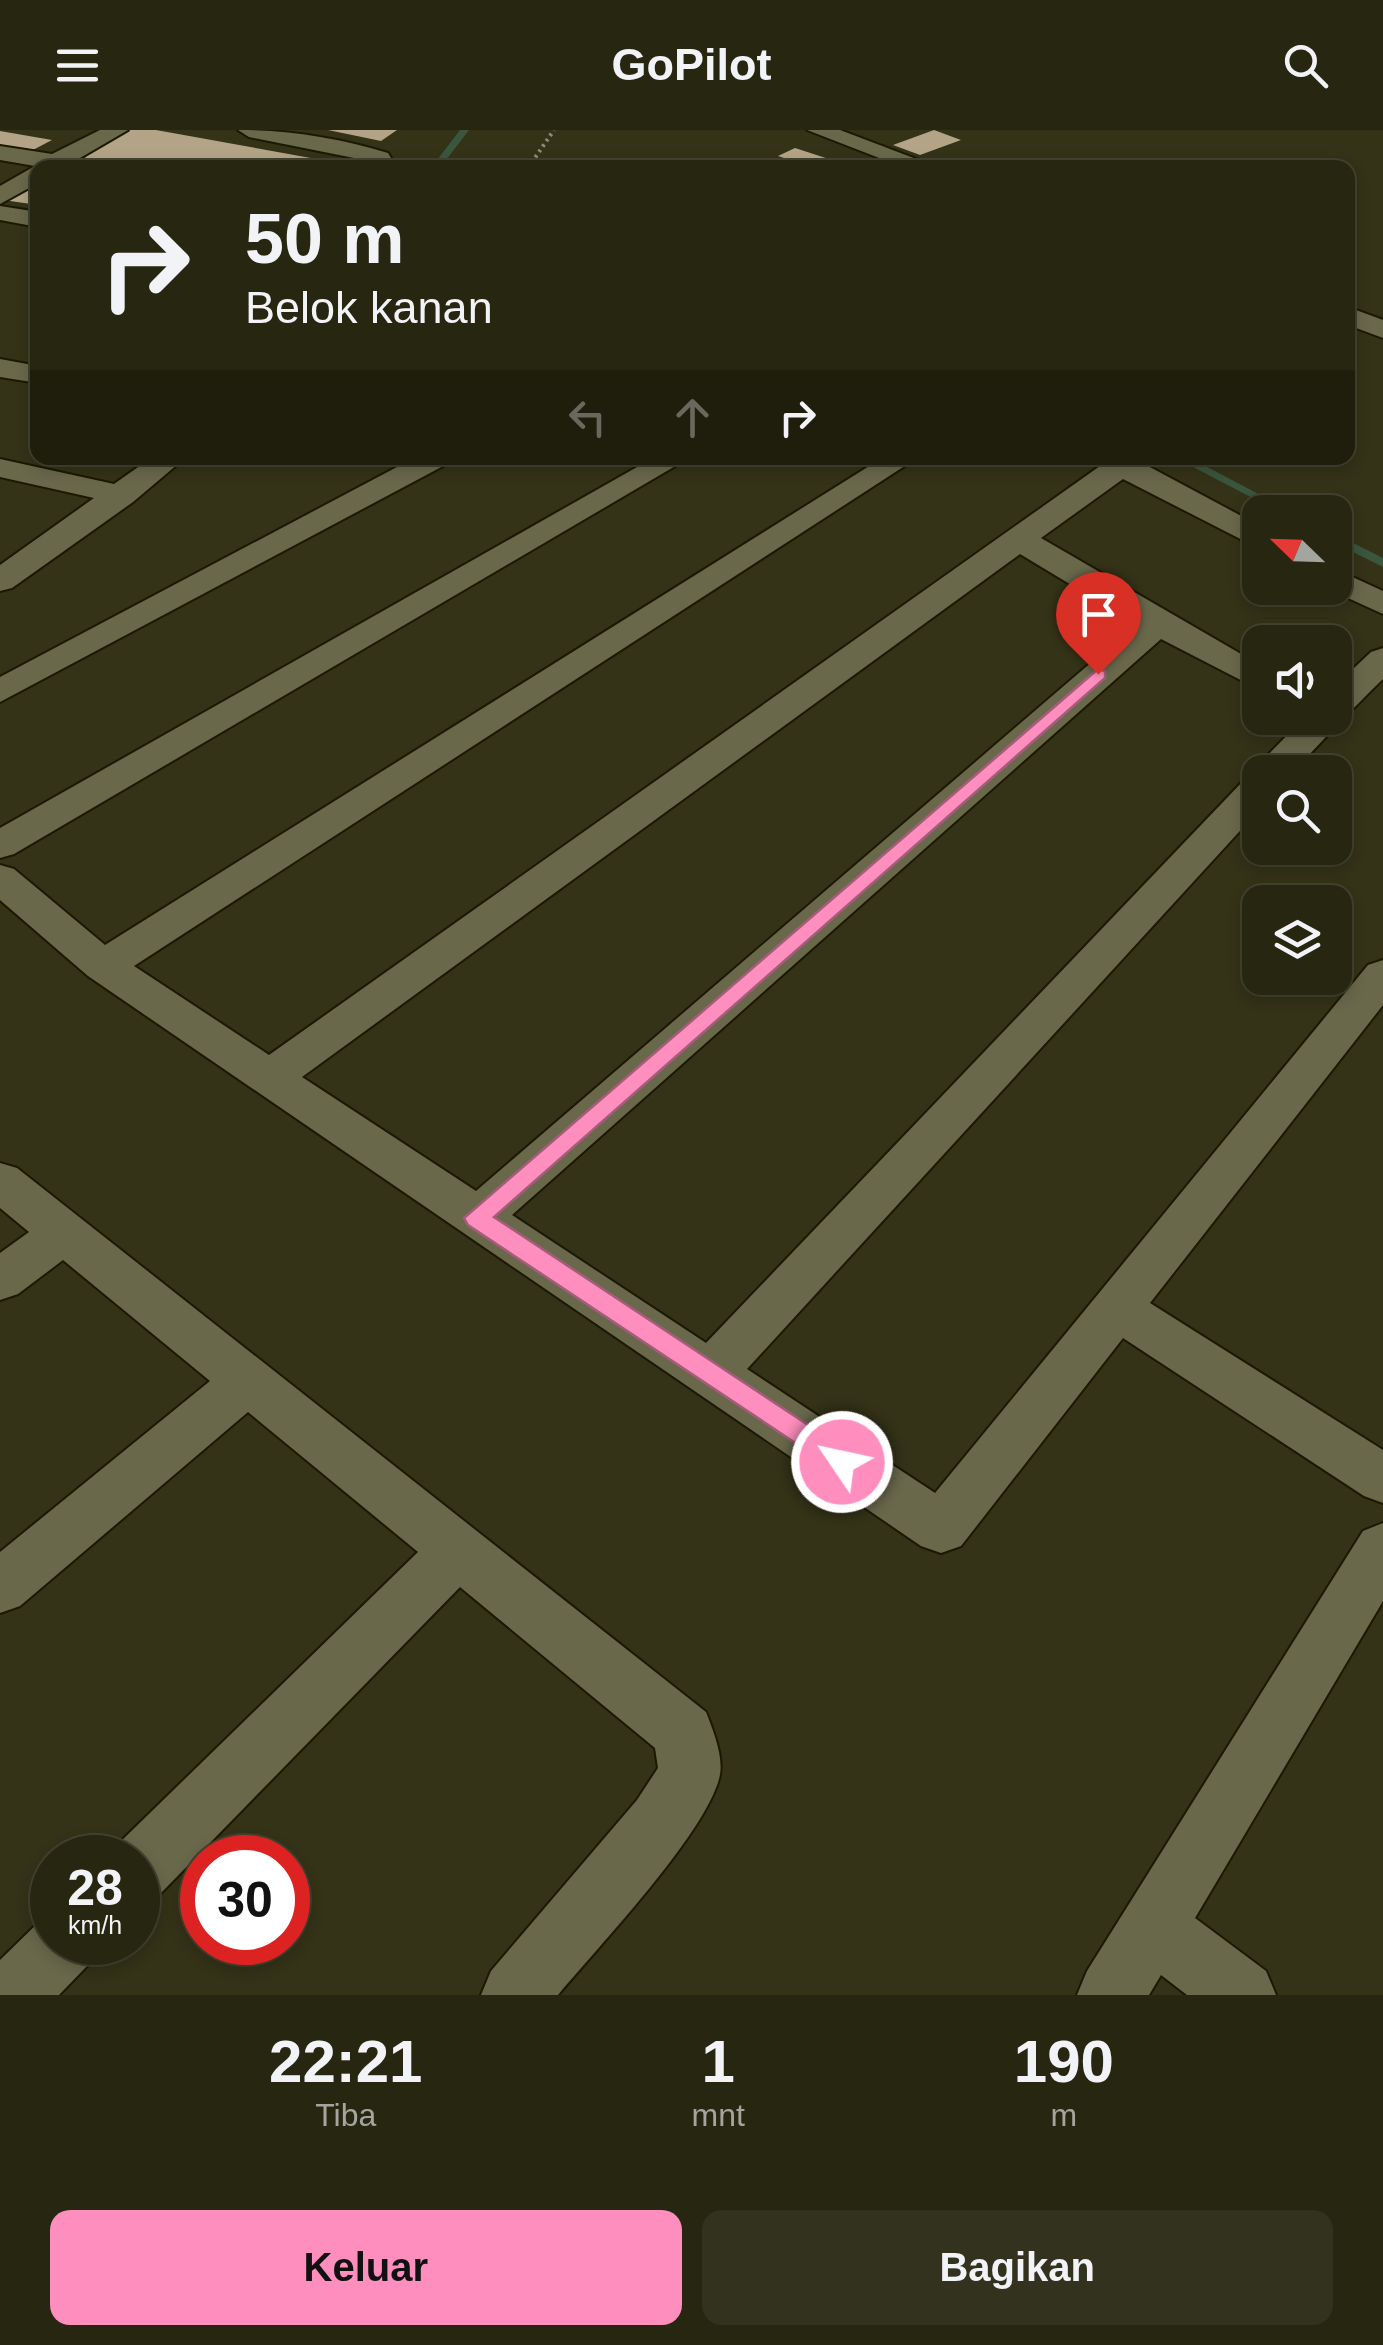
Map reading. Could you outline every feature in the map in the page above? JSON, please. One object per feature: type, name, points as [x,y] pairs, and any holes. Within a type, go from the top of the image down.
[{"type":"street","points":[[59,160],[117,130]]},
{"type":"street","points":[[818,130],[906,160]]},
{"type":"street","points":[[258,131],[381,160]]},
{"type":"street","points":[[0,153],[30,162]]},
{"type":"street","points":[[0,197],[30,177]]},
{"type":"street","points":[[0,213],[30,219]]},
{"type":"street","points":[[1355,318],[1383,330]]},
{"type":"street","points":[[1,579],[161,465]]},
{"type":"street","points":[[0,691],[405,465]]},
{"type":"street","points":[[0,845],[662,465]]},
{"type":"street","points":[[103,966],[891,465]]},
{"type":"street","points":[[269,1078],[1019,539],[1109,465]]},
{"type":"street","points":[[1121,465],[1242,529]]},
{"type":"street","points":[[0,468],[122,494]]},
{"type":"street","points":[[1019,539],[1242,669]]},
{"type":"street","points":[[1352,588],[1383,604]]},
{"type":"street","points":[[477,1218],[1158,623]]},
{"type":"street","points":[[1352,689],[1383,659]]},
{"type":"street","points":[[1288,755],[1308,735]]},
{"type":"street","points":[[710,1374],[1242,805]]},
{"type":"street","points":[[0,878],[103,966],[941,1528],[1383,975]]},
{"type":"street","points":[[0,1181],[684,1733],[690,1775],[659,1822],[515,1995]]},
{"type":"street","points":[[0,1280],[64,1232]]},
{"type":"street","points":[[1117,1308],[1383,1479]]},
{"type":"street","points":[[0,1587],[248,1380]]},
{"type":"street","points":[[160,1848],[460,1549]]},
{"type":"street","points":[[1111,1995],[1383,1549]]},
{"type":"street","points":[[1154,1926],[1242,1995]]},
{"type":"street","points":[[12,1995],[42,1965]]},
{"type":"path","points":[[533,160],[554,130]]},
{"type":"building","points":[[127,130],[156,130],[322,160],[75,160]]},
{"type":"building","points":[[328,130],[397,130],[381,141]]},
{"type":"building","points":[[934,130],[961,140],[920,155],[893,145]]},
{"type":"building","points":[[0,131],[52,140],[31,151],[0,145]]},
{"type":"building","points":[[795,148],[832,160],[790,160],[778,156]]},
{"type":"building","points":[[30,184],[30,204],[3,200]]},
{"type":"waterway","points":[[441,160],[465,130]]},
{"type":"waterway","points":[[1196,465],[1254,495]]},
{"type":"waterway","points":[[1352,547],[1383,563]]},
{"type":"route","points":[[842,1462],[477,1218],[1098,674]]}]
